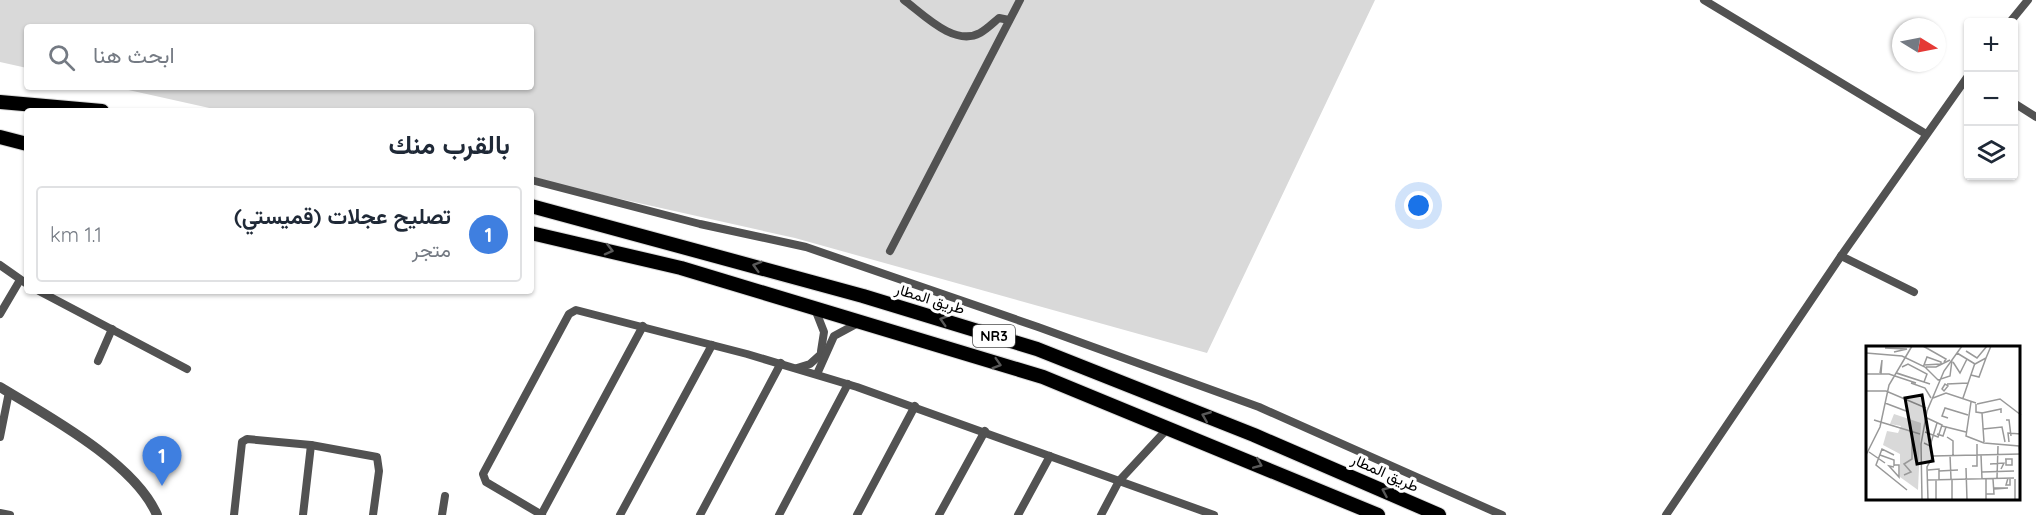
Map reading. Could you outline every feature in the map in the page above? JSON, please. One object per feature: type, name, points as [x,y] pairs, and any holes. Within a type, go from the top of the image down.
[{"type":"highway","points":[[0,102],[68,108]]},
{"type":"highway","points":[[0,137],[24,143]]},
{"type":"highway","name":"طريق المطار","points":[[534,208],[852,293],[1037,350],[1254,435],[1439,515]]},
{"type":"highway","name":"NR3","points":[[534,232],[681,268],[1043,377],[1378,515]]},
{"type":"street","points":[[903,0],[950,33],[966,37],[979,33],[999,18],[1009,20]]},
{"type":"street","points":[[891,251],[1020,0]]},
{"type":"street","points":[[1704,0],[1926,134]]},
{"type":"street","points":[[1721,10],[1726,0]]},
{"type":"street","points":[[2013,18],[2028,0]]},
{"type":"street","points":[[1666,515],[1841,256],[1964,82]]},
{"type":"street","points":[[2018,107],[2036,117]]},
{"type":"street","points":[[534,181],[700,224],[806,247],[1038,327],[1259,407],[1502,515]]},
{"type":"street","points":[[1841,256],[1914,292]]},
{"type":"street","points":[[0,265],[23,282],[0,314]]},
{"type":"street","points":[[45,294],[187,369]]},
{"type":"street","points":[[815,308],[824,332],[822,356],[830,378]]},
{"type":"street","points":[[643,326],[541,515],[486,482],[483,474],[569,314],[579,310],[643,326],[782,363],[830,378],[915,406],[1214,515]]},
{"type":"street","points":[[815,374],[834,336],[860,322]]},
{"type":"street","points":[[98,361],[112,329]]},
{"type":"street","points":[[620,515],[712,345]]},
{"type":"street","points":[[797,368],[810,364],[822,356]]},
{"type":"street","points":[[700,515],[782,363]]},
{"type":"street","points":[[779,515],[848,384]]},
{"type":"street","points":[[0,437],[4,389],[124,470],[151,503],[157,515]]},
{"type":"street","points":[[857,515],[915,406]]},
{"type":"street","points":[[1101,515],[1119,481],[1169,427]]},
{"type":"street","points":[[939,515],[985,431]]},
{"type":"street","points":[[234,515],[244,440],[311,445],[377,457],[379,471],[373,515]]},
{"type":"street","points":[[303,515],[311,445]]},
{"type":"street","points":[[1018,515],[1050,456]]},
{"type":"street","points":[[442,515],[445,496]]},
{"type":"street","points":[[1182,515],[1187,505]]},
{"type":"street","points":[[0,513],[10,515]]},
{"type":"shaded area","points":[[0,0],[1375,0],[1207,353],[795,238],[534,180],[534,108],[210,108],[128,90],[534,90],[534,24],[24,24],[24,67],[0,62]]},
{"type":"place","name":"تصليح عجلات (قميستي)","points":[[162,486]]}]
